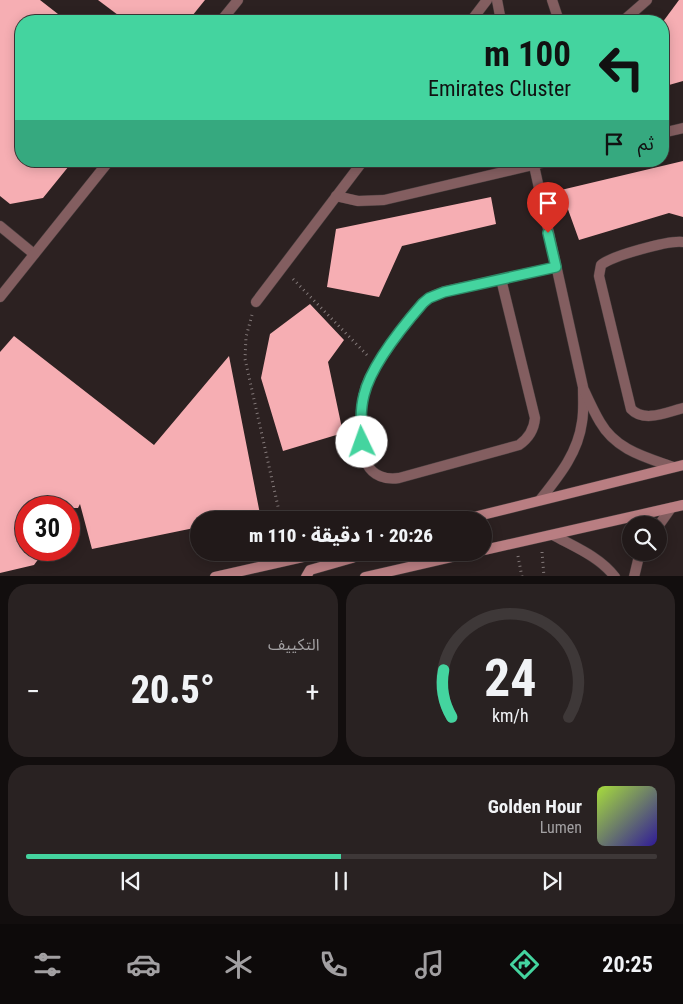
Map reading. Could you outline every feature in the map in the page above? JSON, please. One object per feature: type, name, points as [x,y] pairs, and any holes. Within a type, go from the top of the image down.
[{"type":"street","points":[[226,15],[238,0]]},
{"type":"street","points":[[476,15],[487,0]]},
{"type":"street","points":[[496,0],[500,15]]},
{"type":"street","points":[[552,0],[557,15]]},
{"type":"street","points":[[630,15],[648,0]]},
{"type":"street","points":[[669,131],[683,128]]},
{"type":"street","points":[[0,297],[104,167]]},
{"type":"street","points":[[256,302],[358,167]]},
{"type":"street","points":[[336,196],[358,201],[384,200],[517,167]]},
{"type":"street","points":[[534,167],[583,387],[583,420],[575,449],[560,474],[540,500]]},
{"type":"street","points":[[0,226],[34,254]]},
{"type":"street","points":[[683,242],[665,243],[610,259],[601,265],[599,276],[631,408],[634,412],[643,416],[683,408]]},
{"type":"street","points":[[501,279],[535,418],[534,426],[526,440],[518,445],[399,478],[384,478],[377,475],[366,464],[364,456],[361,426],[364,394],[369,379],[377,365],[418,309],[429,298],[444,292],[501,279],[556,267]]},
{"type":"street","points":[[583,387],[600,422],[618,444],[630,452],[678,466]]},
{"type":"street","points":[[492,512],[678,466]]},
{"type":"street","points":[[492,548],[683,505]]},
{"type":"street","points":[[665,516],[671,508]]},
{"type":"street","points":[[553,535],[597,559],[615,576]]},
{"type":"street","points":[[215,576],[284,561]]},
{"type":"street","points":[[306,576],[310,570],[342,561]]},
{"type":"street","points":[[365,576],[433,561]]},
{"type":"street","points":[[634,576],[638,561]]},
{"type":"path","points":[[282,268],[377,365]]},
{"type":"path","points":[[256,302],[246,337],[245,359],[279,511]]},
{"type":"path","points":[[540,538],[544,576]]},
{"type":"path","points":[[516,543],[522,576]]},
{"type":"building","points":[[0,0],[40,0],[59,15],[15,15],[15,167],[68,167],[43,198],[10,204],[0,196]]},
{"type":"building","points":[[98,0],[205,0],[193,15],[118,15]]},
{"type":"building","points":[[679,0],[683,0],[683,81],[669,85],[669,15]]},
{"type":"building","points":[[683,161],[683,217],[669,213],[579,240],[561,190],[658,167],[669,167],[669,164]]},
{"type":"building","points":[[491,197],[496,224],[402,246],[379,297],[327,287],[336,229]]},
{"type":"building","points":[[310,304],[344,340],[328,362],[343,433],[283,451],[261,378],[270,334]]},
{"type":"building","points":[[14,336],[154,445],[229,356],[259,511],[190,511],[190,529],[92,549],[80,504],[80,496],[15,496],[15,561],[37,561],[34,565],[0,573],[0,352]]},
{"type":"route","points":[[362,442],[361,410],[369,379],[382,358],[423,303],[429,298],[444,292],[556,267],[548,233]]}]
